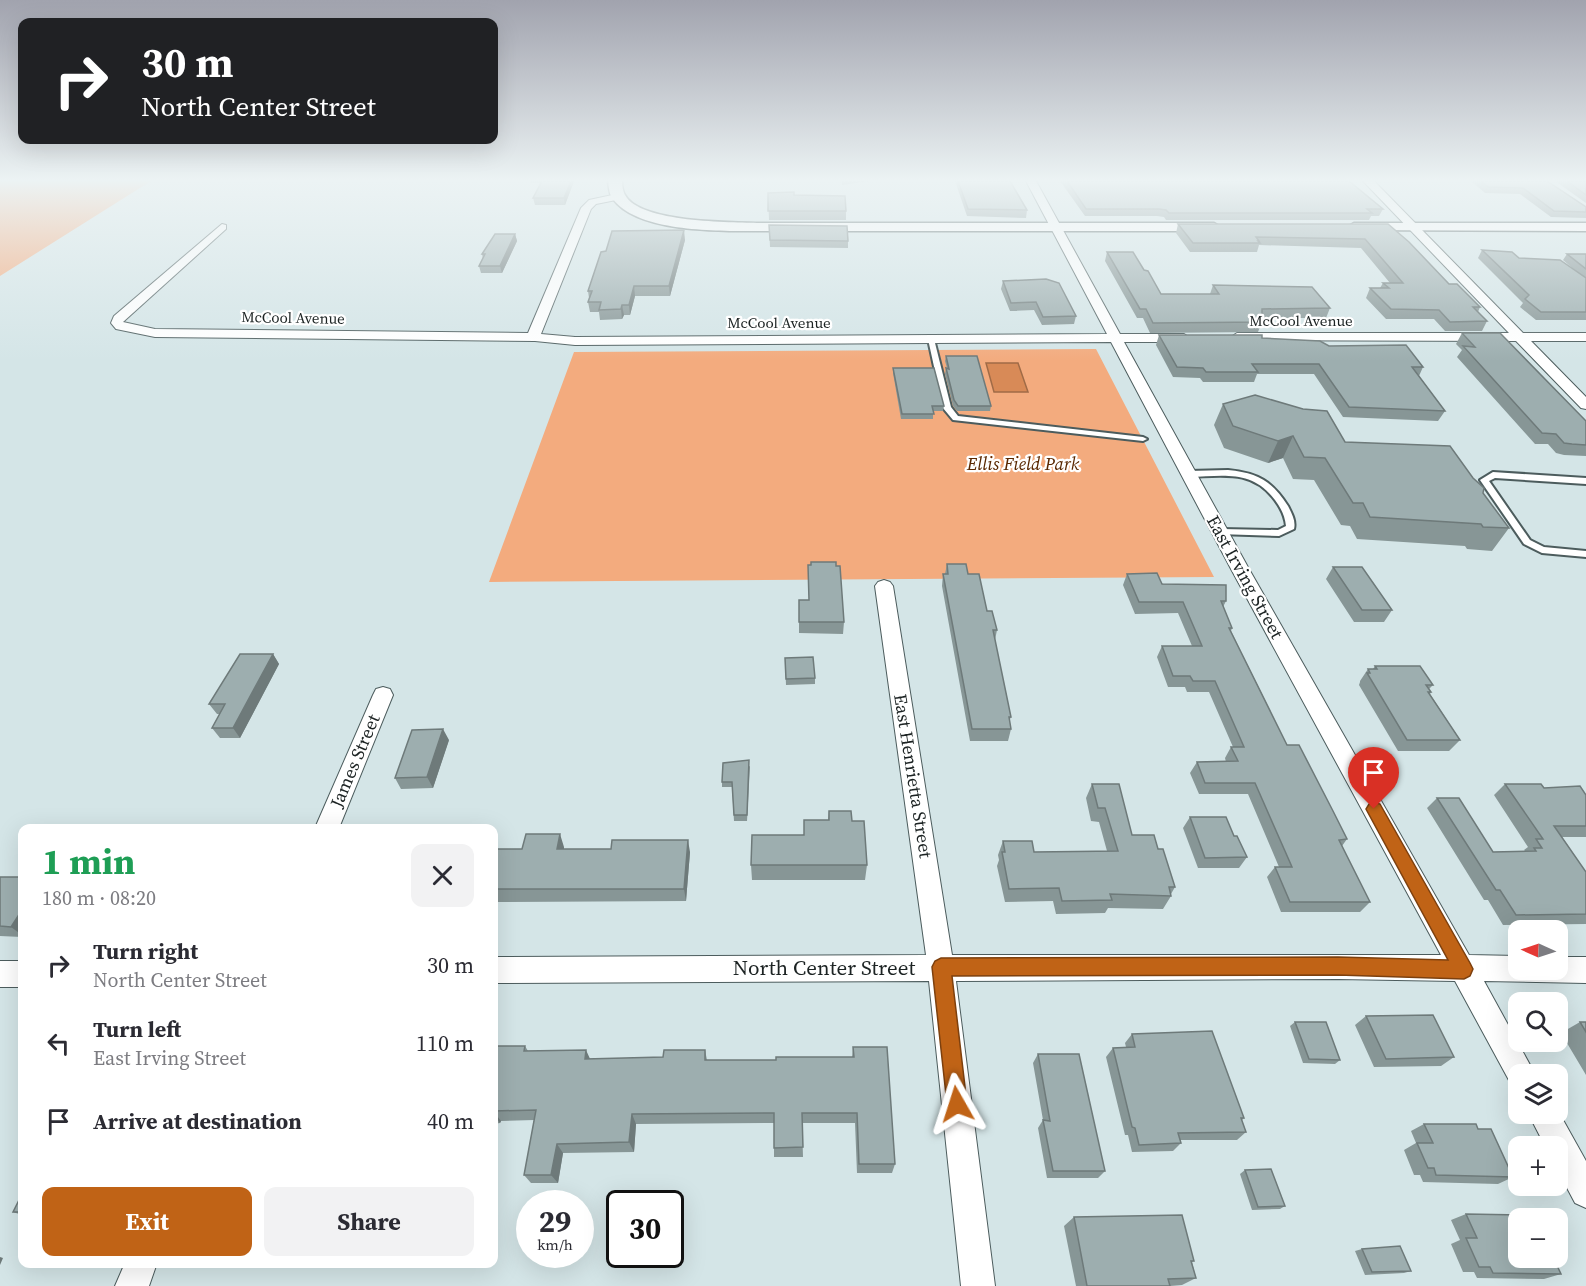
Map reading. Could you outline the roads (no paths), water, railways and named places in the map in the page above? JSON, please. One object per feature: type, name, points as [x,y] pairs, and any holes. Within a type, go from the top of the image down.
[{"type":"street","name":"McCool Avenue","points":[[206,241],[118,319],[117,323],[120,326],[155,333],[535,337],[575,341],[1198,338]]},
{"type":"street","points":[[535,337],[534,331],[572,241]]},
{"type":"street","name":"East Irving Street","points":[[1063,241],[1516,1064]]},
{"type":"street","points":[[1425,241],[1586,405]]},
{"type":"street","name":"McCool Avenue","points":[[1222,337],[1586,337]]},
{"type":"street","name":"East Henrietta Street","points":[[884,586],[941,967],[978,1286]]},
{"type":"street","name":"James Street","points":[[329,824],[383,695]]},
{"type":"street","name":"North Center Street","points":[[498,970],[1338,966],[1586,970]]},
{"type":"street","points":[[0,974],[18,974]]},
{"type":"street","points":[[1549,1124],[1586,1192]]},
{"type":"street","points":[[132,1286],[139,1268]]},
{"type":"lane","points":[[931,339],[947,408],[956,418],[1143,439]]},
{"type":"lane","points":[[1189,474],[1249,474],[1272,489],[1290,516],[1291,527],[1279,533],[1221,532]]},
{"type":"lane","points":[[1586,481],[1493,475],[1484,480],[1527,542],[1542,550],[1586,554]]},
{"type":"park label","name":"Ellis Field Park","points":[[1023,464]]}]
